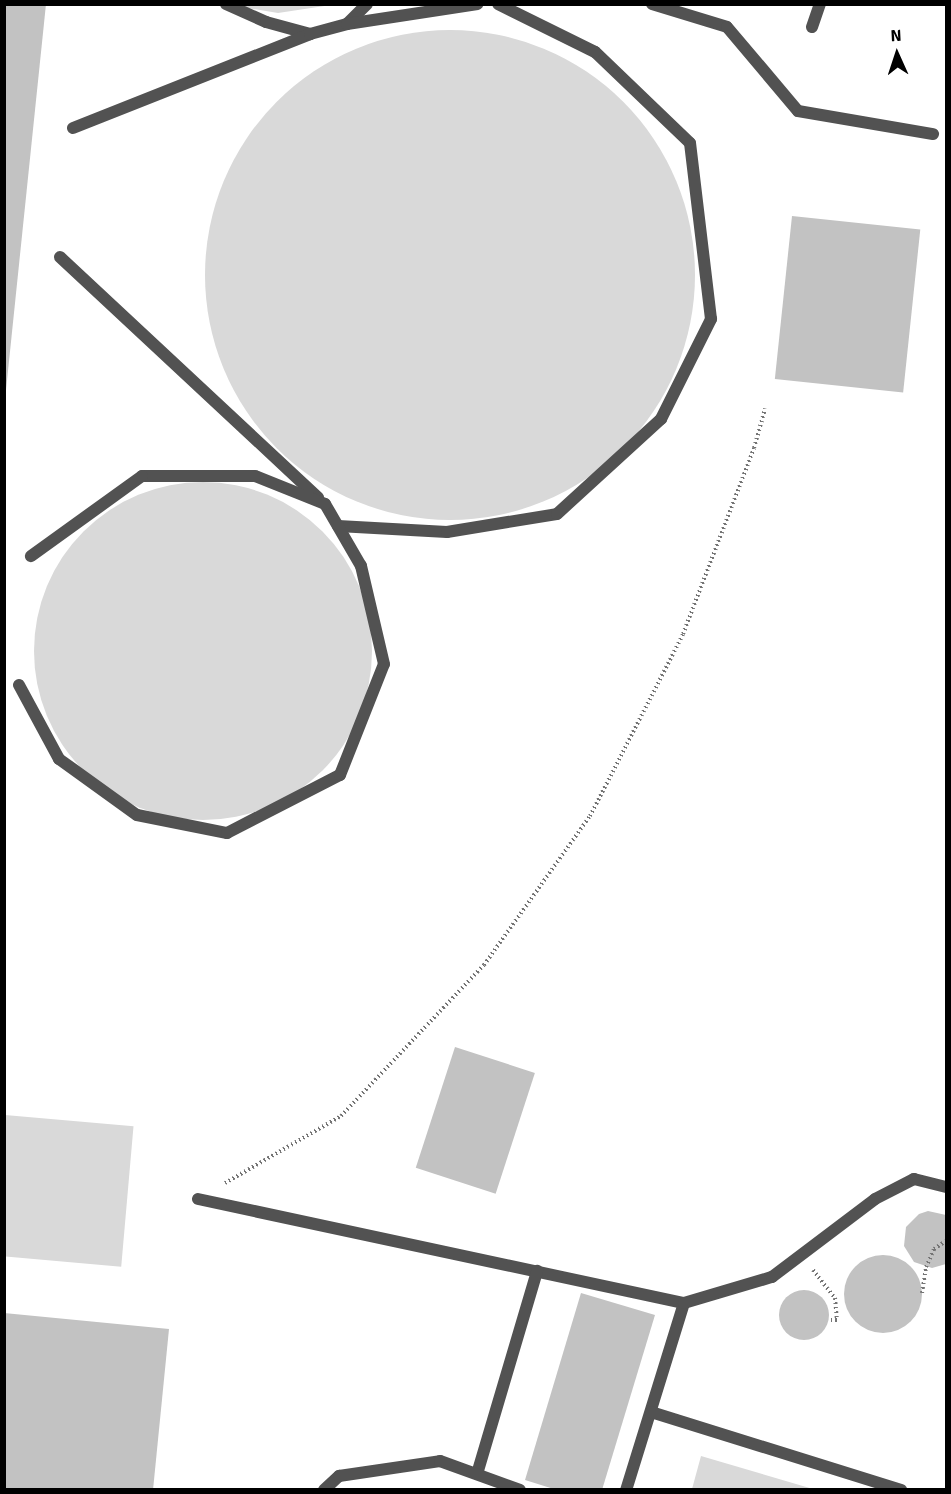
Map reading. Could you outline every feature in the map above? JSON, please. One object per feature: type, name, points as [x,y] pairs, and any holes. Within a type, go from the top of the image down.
[{"type":"lane","points":[[226,4],[266,21],[310,34]]},
{"type":"lane","points":[[347,24],[367,4]]},
{"type":"lane","points":[[73,128],[310,34],[347,24],[477,4]]},
{"type":"lane","points":[[338,526],[447,532],[557,513],[662,419],[711,319],[690,143],[595,52],[498,4]]},
{"type":"lane","points":[[652,4],[727,27],[798,111],[933,135]]},
{"type":"lane","points":[[812,27],[820,4]]},
{"type":"lane","points":[[19,685],[59,759],[137,815],[227,833],[340,775],[384,664],[361,566],[324,504],[60,256]]},
{"type":"lane","points":[[31,556],[142,476],[255,476],[324,504]]},
{"type":"lane","points":[[198,1199],[684,1303],[772,1277],[875,1199],[914,1179],[946,1187]]},
{"type":"lane","points":[[477,1474],[537,1271]]},
{"type":"lane","points":[[626,1490],[684,1303]]},
{"type":"lane","points":[[651,1412],[901,1490]]},
{"type":"lane","points":[[324,1490],[339,1476],[440,1461],[520,1490]]},
{"type":"path","points":[[198,1199],[341,1116],[491,956],[590,816],[678,644],[754,448],[765,409]]},
{"type":"path","points":[[922,1293],[926,1267],[934,1249],[946,1241]]},
{"type":"path","points":[[802,1255],[835,1298],[837,1320],[828,1320]]},
{"type":"shaded area","points":[[229,5],[331,5],[278,13]]},
{"type":"shaded area","points":[[450,30],[498,35],[544,49],[586,72],[623,102],[653,139],[676,181],[690,227],[695,275],[690,323],[676,369],[653,411],[623,448],[586,478],[544,501],[498,515],[450,520],[402,515],[356,501],[314,478],[277,448],[247,411],[224,369],[210,323],[205,275],[210,227],[224,181],[247,139],[277,102],[314,72],[356,49],[402,35]]},
{"type":"shaded area","points":[[186,482],[220,482],[268,494],[297,510],[323,531],[344,557],[360,586],[372,634],[372,668],[360,716],[344,745],[323,771],[297,792],[268,808],[220,820],[186,820],[138,808],[123,800],[96,782],[72,758],[54,731],[41,700],[34,668],[34,634],[46,586],[54,571],[72,544],[96,520],[123,502],[154,489]]},
{"type":"shaded area","points":[[5,1115],[134,1126],[121,1267],[4,1256]]},
{"type":"shaded area","points":[[701,1456],[813,1489],[692,1489]]},
{"type":"building","points":[[4,4],[46,4],[6,390],[4,390]]},
{"type":"building","points":[[792,216],[920,229],[903,393],[775,379]]},
{"type":"building","points":[[455,1047],[535,1073],[496,1194],[416,1168]]},
{"type":"building","points":[[928,1211],[946,1215],[946,1264],[932,1268],[914,1262],[904,1246],[906,1227],[919,1214]]},
{"type":"building","points":[[883,1255],[898,1258],[911,1266],[919,1279],[922,1294],[919,1309],[911,1322],[898,1330],[883,1333],[868,1330],[855,1322],[847,1309],[844,1294],[847,1279],[855,1266],[868,1258]]},
{"type":"building","points":[[799,1290],[809,1290],[822,1297],[829,1310],[829,1320],[822,1333],[809,1340],[799,1340],[790,1336],[783,1329],[779,1320],[779,1310],[783,1301],[790,1294]]},
{"type":"building","points":[[581,1293],[655,1315],[602,1490],[557,1490],[525,1480]]},
{"type":"building","points":[[4,1313],[169,1329],[153,1490],[4,1490]]}]
